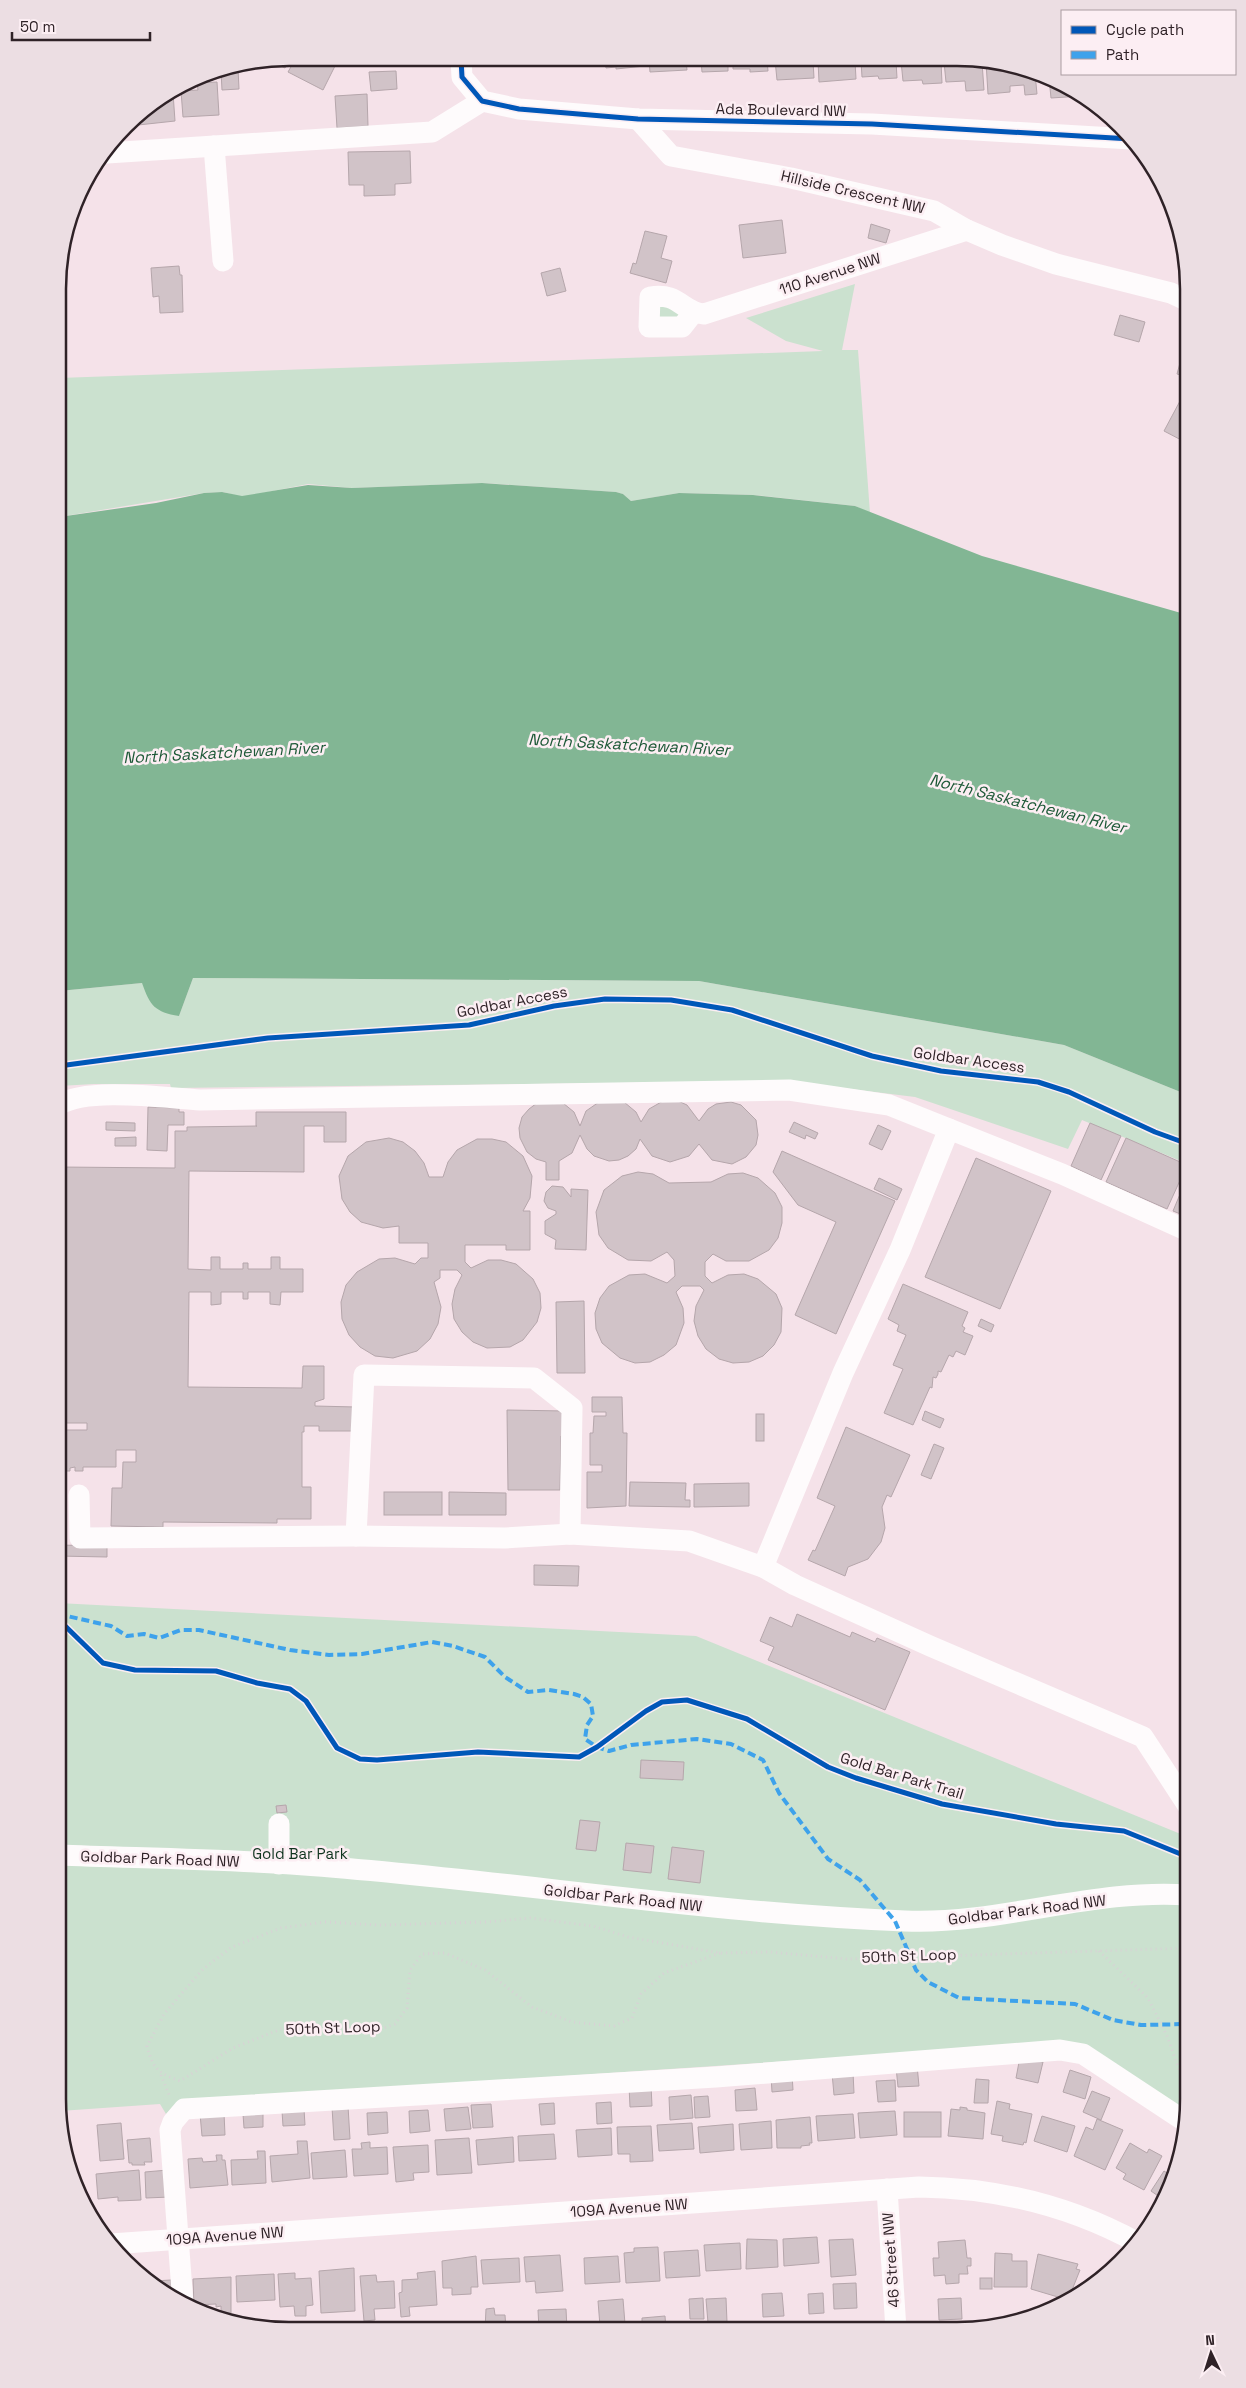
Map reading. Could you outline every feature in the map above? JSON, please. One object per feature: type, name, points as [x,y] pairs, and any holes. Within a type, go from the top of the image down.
[{"type":"street","points":[[112,153],[432,132],[482,101],[462,77],[461,66]]},
{"type":"street","name":"Ada Boulevard NW","points":[[482,101],[519,109],[638,119],[872,124],[1121,138]]},
{"type":"street","name":"Hillside Crescent NW","points":[[638,119],[671,156],[791,178],[934,211],[967,230],[1002,246],[1056,264],[1180,298]]},
{"type":"street","points":[[214,146],[223,261]]},
{"type":"street","name":"110 Avenue NW","points":[[693,313],[704,314],[967,230]]},
{"type":"street","points":[[66,1100],[102,1095],[200,1100],[790,1090],[889,1106],[1062,1174],[1180,1226]]},
{"type":"street","points":[[763,1567],[843,1373],[900,1250],[949,1129]]},
{"type":"street","points":[[356,1536],[364,1375],[534,1378],[572,1408],[570,1534]]},
{"type":"street","points":[[79,1494],[80,1538],[356,1536],[505,1538],[570,1534],[689,1541],[763,1567],[795,1585],[912,1638],[1143,1737],[1180,1794]]},
{"type":"street","points":[[279,1824],[279,1864]]},
{"type":"street","name":"Goldbar Park Road NW","points":[[66,1855],[279,1864],[731,1909],[837,1918],[920,1922],[1015,1914],[1124,1897],[1165,1893],[1180,1894]]},
{"type":"street","points":[[182,2294],[170,2130],[173,2122],[184,2109],[716,2076],[1060,2050],[1084,2054],[1179,2117]]},
{"type":"street","name":"109A Avenue NW","points":[[120,2243],[887,2189],[950,2187],[1016,2196],[1052,2205],[1090,2219],[1130,2239]]},
{"type":"street","name":"46 Street NW","points":[[887,2189],[895,2322]]},
{"type":"path","points":[[1099,1952],[1124,1978],[1148,1998],[1167,2036],[1180,2072]]},
{"type":"green space","points":[[855,284],[842,350],[858,350],[870,513],[855,506],[754,495],[679,493],[631,501],[623,494],[616,492],[483,483],[352,488],[308,484],[242,497],[223,492],[204,493],[66,516],[66,378],[823,351],[786,341],[746,318]]},
{"type":"green space","points":[[664,302],[684,316],[658,319],[657,304]]},
{"type":"green space","points":[[193,978],[699,981],[1064,1045],[1180,1092],[1180,1161],[1082,1120],[1068,1149],[915,1097],[786,1081],[171,1088],[170,1084],[66,1086],[66,990],[142,983],[179,1016]]},
{"type":"green space","name":"Gold Bar Park","points":[[66,1603],[696,1636],[1180,1834],[1179,2110],[1071,2042],[179,2102],[166,2114],[160,2104],[67,2111]]},
{"type":"water","name":"North Saskatchewan River","points":[[482,483],[616,492],[623,494],[631,501],[679,493],[753,495],[855,506],[982,556],[1180,613],[1180,1092],[1064,1045],[699,981],[193,978],[179,1016],[154,1007],[142,983],[66,990],[66,516],[156,503],[204,493],[222,492],[242,496],[308,485],[352,488]]},
{"type":"building","points":[[291,66],[335,66],[323,90],[288,72]]},
{"type":"building","points":[[606,66],[645,66],[616,69],[616,67],[606,68]]},
{"type":"building","points":[[650,66],[687,66],[687,70],[650,72]]},
{"type":"building","points":[[702,66],[728,66],[728,71],[702,72]]},
{"type":"building","points":[[733,66],[768,66],[768,71],[750,72],[750,69],[733,69]]},
{"type":"building","points":[[776,66],[813,66],[814,78],[777,80]]},
{"type":"building","points":[[818,66],[855,66],[856,79],[819,82]]},
{"type":"building","points":[[861,66],[896,66],[897,78],[879,79],[878,76],[862,77]]},
{"type":"building","points":[[902,66],[941,66],[942,83],[923,84],[922,80],[903,81]]},
{"type":"building","points":[[944,66],[982,68],[984,90],[966,91],[965,81],[946,82]]},
{"type":"building","points":[[986,68],[1036,81],[1037,94],[1025,95],[1024,85],[1010,86],[1010,92],[988,94]]},
{"type":"building","points":[[396,71],[397,89],[371,91],[369,72]]},
{"type":"building","points":[[238,73],[239,89],[222,90],[221,77]]},
{"type":"building","points":[[217,82],[219,115],[183,117],[181,94],[187,91],[198,90],[197,86],[205,83]]},
{"type":"building","points":[[1050,86],[1069,97],[1051,98]]},
{"type":"building","points":[[367,94],[368,126],[337,128],[335,96]]},
{"type":"building","points":[[173,99],[175,121],[138,125],[153,112]]},
{"type":"building","points":[[410,151],[411,183],[395,184],[395,195],[364,196],[364,185],[349,185],[348,152]]},
{"type":"building","points":[[782,220],[786,253],[743,258],[739,225]]},
{"type":"building","points":[[871,224],[890,230],[886,243],[868,238]]},
{"type":"building","points":[[645,231],[667,236],[661,258],[672,261],[666,283],[630,273],[633,263],[636,264]]},
{"type":"building","points":[[179,266],[180,275],[182,275],[183,312],[160,313],[159,296],[153,297],[151,268]]},
{"type":"building","points":[[560,268],[566,291],[547,296],[541,273]]},
{"type":"building","points":[[1120,315],[1145,322],[1139,342],[1114,335]]},
{"type":"building","points":[[1180,363],[1180,375],[1177,374]]},
{"type":"building","points":[[1180,401],[1180,439],[1164,431]]},
{"type":"building","points":[[663,1101],[678,1101],[687,1105],[699,1121],[708,1109],[716,1104],[731,1102],[741,1105],[756,1120],[758,1135],[756,1145],[746,1157],[732,1164],[712,1160],[699,1144],[689,1156],[670,1162],[652,1156],[640,1139],[636,1149],[628,1156],[619,1160],[609,1161],[594,1156],[587,1149],[580,1135],[572,1153],[559,1161],[559,1180],[546,1180],[546,1162],[536,1159],[527,1152],[520,1138],[519,1128],[522,1117],[537,1103],[563,1103],[574,1112],[580,1126],[586,1111],[599,1102],[624,1102],[636,1112],[641,1122],[649,1109]]},
{"type":"building","points":[[148,1107],[179,1108],[179,1112],[184,1112],[184,1125],[168,1125],[167,1151],[147,1150]]},
{"type":"building","points":[[256,1112],[346,1112],[346,1142],[324,1142],[324,1126],[304,1126],[304,1172],[189,1171],[188,1269],[211,1270],[211,1257],[220,1257],[220,1269],[243,1269],[243,1263],[248,1263],[248,1269],[271,1269],[271,1257],[280,1257],[280,1269],[303,1269],[303,1292],[281,1292],[280,1305],[270,1304],[270,1292],[248,1292],[248,1299],[243,1299],[243,1292],[221,1292],[221,1304],[211,1305],[211,1292],[189,1292],[188,1387],[302,1388],[303,1366],[324,1366],[324,1399],[315,1402],[315,1406],[356,1407],[356,1431],[319,1431],[319,1426],[304,1426],[304,1432],[302,1432],[302,1487],[311,1487],[311,1519],[277,1519],[277,1523],[163,1522],[163,1527],[111,1526],[112,1488],[122,1488],[123,1462],[136,1462],[136,1450],[116,1450],[116,1467],[83,1467],[83,1471],[75,1471],[75,1467],[70,1468],[70,1471],[66,1471],[66,1430],[87,1430],[87,1423],[66,1423],[66,1167],[175,1168],[175,1131],[187,1131],[187,1127],[256,1126]]},
{"type":"building","points":[[106,1122],[135,1123],[135,1131],[106,1130]]},
{"type":"building","points":[[794,1122],[818,1133],[815,1139],[806,1135],[805,1139],[789,1132]]},
{"type":"building","points":[[1090,1123],[1121,1136],[1101,1180],[1071,1166]]},
{"type":"building","points":[[878,1125],[891,1131],[882,1150],[869,1144]]},
{"type":"building","points":[[136,1137],[136,1146],[115,1146],[115,1138]]},
{"type":"building","points":[[389,1138],[403,1142],[415,1151],[424,1163],[429,1177],[443,1177],[448,1162],[457,1150],[477,1139],[492,1139],[506,1142],[523,1156],[532,1176],[530,1198],[523,1211],[530,1211],[530,1250],[506,1250],[506,1245],[465,1245],[465,1262],[471,1268],[488,1260],[501,1260],[516,1264],[533,1279],[540,1293],[541,1308],[537,1322],[523,1340],[510,1347],[487,1348],[473,1342],[462,1332],[454,1319],[452,1304],[455,1289],[462,1275],[457,1270],[440,1270],[440,1278],[434,1282],[441,1307],[438,1324],[430,1339],[417,1351],[393,1358],[375,1356],[360,1347],[349,1335],[342,1319],[341,1302],[346,1285],[357,1272],[379,1259],[395,1258],[415,1264],[421,1258],[428,1258],[428,1243],[399,1243],[399,1226],[383,1228],[361,1222],[350,1212],[342,1199],[339,1176],[348,1156],[366,1142]]},
{"type":"building","points":[[1126,1138],[1180,1162],[1180,1180],[1167,1209],[1106,1182]]},
{"type":"building","points":[[782,1151],[895,1201],[836,1334],[795,1315],[836,1222],[798,1205],[773,1172]]},
{"type":"building","points":[[976,1158],[1051,1191],[1000,1309],[925,1277]]},
{"type":"building","points":[[638,1172],[653,1174],[669,1183],[711,1182],[728,1174],[743,1173],[758,1178],[775,1193],[782,1207],[782,1223],[778,1238],[769,1250],[749,1261],[726,1261],[713,1254],[705,1262],[705,1276],[712,1283],[728,1275],[744,1274],[758,1279],[776,1294],[782,1308],[781,1332],[774,1345],[763,1356],[749,1362],[733,1363],[719,1359],[706,1349],[698,1336],[694,1321],[696,1306],[704,1290],[700,1286],[682,1286],[676,1292],[683,1308],[684,1323],[676,1345],[664,1355],[650,1362],[635,1363],[620,1358],[602,1343],[596,1329],[595,1313],[600,1298],[609,1286],[629,1275],[645,1274],[667,1283],[675,1276],[674,1260],[667,1252],[651,1261],[628,1260],[608,1248],[599,1235],[596,1212],[604,1190],[622,1176]]},
{"type":"building","points":[[879,1178],[902,1189],[897,1200],[874,1189]]},
{"type":"building","points":[[552,1186],[563,1187],[571,1197],[571,1189],[588,1190],[586,1250],[555,1249],[556,1240],[545,1234],[545,1221],[556,1214],[556,1211],[548,1208],[544,1201],[546,1192]]},
{"type":"building","points":[[1180,1194],[1180,1214],[1173,1211]]},
{"type":"building","points":[[903,1284],[968,1312],[962,1326],[965,1328],[963,1332],[973,1336],[965,1355],[956,1351],[953,1357],[949,1355],[941,1372],[938,1371],[936,1378],[933,1377],[932,1388],[930,1387],[913,1425],[884,1413],[903,1369],[893,1365],[906,1335],[897,1331],[899,1325],[888,1319]]},
{"type":"building","points":[[584,1301],[585,1373],[557,1373],[556,1302]]},
{"type":"building","points":[[981,1319],[994,1325],[991,1332],[978,1326]]},
{"type":"building","points":[[592,1397],[622,1397],[623,1433],[627,1433],[626,1506],[587,1508],[587,1472],[602,1472],[602,1465],[590,1465],[590,1433],[593,1433],[594,1416],[606,1416],[606,1412],[592,1412]]},
{"type":"building","points":[[507,1410],[565,1411],[565,1436],[561,1436],[560,1490],[508,1490]]},
{"type":"building","points":[[925,1411],[944,1419],[940,1428],[922,1420]]},
{"type":"building","points":[[756,1414],[764,1414],[764,1441],[756,1441]]},
{"type":"building","points":[[846,1427],[910,1455],[891,1497],[887,1495],[882,1507],[885,1528],[881,1542],[868,1559],[848,1567],[845,1576],[808,1560],[813,1550],[815,1551],[835,1506],[817,1498]]},
{"type":"building","points":[[934,1444],[944,1448],[931,1479],[921,1475]]},
{"type":"building","points":[[630,1482],[686,1483],[685,1500],[690,1500],[690,1507],[629,1506]]},
{"type":"building","points":[[749,1483],[749,1506],[694,1507],[694,1484]]},
{"type":"building","points":[[384,1492],[442,1492],[442,1515],[384,1515]]},
{"type":"building","points":[[449,1492],[506,1493],[506,1515],[449,1515]]},
{"type":"building","points":[[66,1545],[107,1546],[107,1557],[66,1556]]},
{"type":"building","points":[[534,1565],[579,1566],[578,1586],[534,1585]]},
{"type":"building","points":[[797,1614],[850,1637],[852,1632],[875,1642],[877,1638],[910,1652],[885,1710],[768,1660],[774,1647],[760,1641],[770,1617],[792,1627]]},
{"type":"building","points":[[641,1760],[684,1762],[683,1780],[640,1778]]},
{"type":"building","points":[[286,1805],[287,1812],[277,1813],[276,1806]]},
{"type":"building","points":[[580,1820],[600,1822],[596,1851],[576,1849]]},
{"type":"building","points":[[626,1843],[654,1846],[651,1873],[623,1870]]},
{"type":"building","points":[[672,1847],[704,1851],[700,1883],[668,1879]]},
{"type":"building","points":[[1020,2057],[1043,2062],[1038,2083],[1016,2078]]},
{"type":"building","points":[[917,2065],[919,2086],[898,2087],[896,2067]]},
{"type":"building","points":[[1070,2070],[1091,2077],[1085,2099],[1063,2092]]},
{"type":"building","points":[[853,2072],[854,2093],[834,2095],[832,2073]]},
{"type":"building","points":[[792,2074],[793,2090],[772,2092],[771,2076]]},
{"type":"building","points":[[976,2079],[989,2080],[988,2103],[974,2103]]},
{"type":"building","points":[[895,2080],[896,2101],[878,2102],[876,2081]]},
{"type":"building","points":[[651,2085],[652,2106],[630,2107],[629,2086]]},
{"type":"building","points":[[755,2088],[757,2110],[736,2111],[735,2090]]},
{"type":"building","points":[[1092,2091],[1110,2098],[1101,2120],[1083,2112]]},
{"type":"building","points":[[691,2095],[693,2118],[670,2120],[669,2097]]},
{"type":"building","points":[[708,2096],[710,2117],[695,2118],[694,2097]]},
{"type":"building","points":[[997,2101],[1010,2104],[1009,2109],[1032,2114],[1026,2143],[1024,2142],[1023,2145],[1002,2141],[1003,2136],[991,2134]]},
{"type":"building","points":[[611,2102],[612,2123],[597,2124],[596,2103]]},
{"type":"building","points":[[554,2103],[555,2124],[541,2125],[539,2104]]},
{"type":"building","points":[[491,2104],[493,2127],[473,2128],[471,2105]]},
{"type":"building","points":[[348,2106],[350,2139],[334,2140],[332,2107]]},
{"type":"building","points":[[468,2107],[471,2129],[446,2131],[444,2109]]},
{"type":"building","points":[[960,2107],[985,2113],[983,2139],[948,2136],[951,2109],[960,2110]]},
{"type":"building","points":[[304,2109],[305,2125],[283,2126],[282,2111]]},
{"type":"building","points":[[428,2110],[430,2131],[410,2133],[409,2111]]},
{"type":"building","points":[[895,2111],[897,2135],[860,2138],[858,2113]]},
{"type":"building","points":[[387,2112],[388,2133],[368,2135],[367,2113]]},
{"type":"building","points":[[904,2112],[941,2112],[941,2137],[904,2137]]},
{"type":"building","points":[[224,2113],[225,2135],[202,2136],[200,2114]]},
{"type":"building","points":[[263,2113],[263,2127],[244,2128],[243,2114]]},
{"type":"building","points":[[853,2114],[855,2138],[818,2141],[816,2116]]},
{"type":"building","points":[[1042,2116],[1075,2126],[1067,2152],[1034,2141]]},
{"type":"building","points":[[810,2117],[812,2143],[809,2143],[810,2145],[801,2146],[801,2148],[777,2148],[776,2120]]},
{"type":"building","points":[[1097,2119],[1123,2130],[1105,2170],[1074,2156],[1086,2127],[1093,2130]]},
{"type":"building","points":[[771,2121],[772,2148],[741,2150],[739,2124]]},
{"type":"building","points":[[121,2123],[124,2159],[100,2161],[97,2125]]},
{"type":"building","points":[[692,2123],[694,2149],[659,2151],[657,2125]]},
{"type":"building","points":[[733,2124],[734,2150],[700,2153],[698,2127]]},
{"type":"building","points":[[651,2126],[653,2161],[630,2162],[630,2154],[618,2154],[617,2127]]},
{"type":"building","points":[[611,2128],[612,2155],[578,2157],[576,2130]]},
{"type":"building","points":[[554,2134],[556,2159],[519,2161],[518,2136]]},
{"type":"building","points":[[513,2137],[514,2162],[478,2165],[476,2140]]},
{"type":"building","points":[[150,2138],[152,2162],[144,2162],[145,2165],[132,2165],[132,2163],[129,2163],[127,2140]]},
{"type":"building","points":[[469,2138],[472,2173],[437,2175],[435,2140]]},
{"type":"building","points":[[297,2141],[307,2141],[310,2178],[272,2182],[270,2156],[298,2154]]},
{"type":"building","points":[[370,2142],[370,2148],[387,2147],[388,2174],[354,2176],[352,2149],[362,2149],[361,2143]]},
{"type":"building","points":[[1130,2143],[1147,2153],[1149,2149],[1162,2156],[1144,2190],[1123,2179],[1126,2174],[1116,2168]]},
{"type":"building","points":[[428,2145],[429,2172],[413,2173],[414,2180],[396,2182],[393,2147]]},
{"type":"building","points":[[345,2150],[347,2177],[313,2179],[311,2153]]},
{"type":"building","points":[[257,2151],[265,2151],[266,2183],[232,2185],[231,2160],[258,2159]]},
{"type":"building","points":[[216,2155],[222,2155],[222,2160],[225,2160],[228,2185],[190,2188],[188,2159],[202,2158],[203,2162],[217,2161]]},
{"type":"building","points":[[139,2170],[141,2200],[118,2201],[118,2197],[98,2199],[96,2174]]},
{"type":"building","points":[[168,2170],[170,2197],[146,2198],[145,2172]]},
{"type":"building","points":[[1164,2171],[1167,2173],[1158,2196],[1151,2191]]},
{"type":"building","points":[[817,2237],[819,2263],[784,2266],[783,2239]]},
{"type":"building","points":[[747,2239],[777,2240],[778,2267],[746,2269]]},
{"type":"building","points":[[853,2239],[856,2275],[831,2277],[829,2240]]},
{"type":"building","points":[[965,2240],[967,2258],[971,2258],[971,2266],[967,2266],[968,2274],[959,2274],[959,2283],[946,2284],[945,2275],[934,2276],[933,2258],[939,2258],[938,2242]]},
{"type":"building","points":[[740,2243],[741,2269],[706,2271],[704,2245]]},
{"type":"building","points":[[658,2247],[660,2281],[626,2283],[624,2253],[634,2252],[634,2248]]},
{"type":"building","points":[[698,2250],[700,2276],[666,2278],[664,2252]]},
{"type":"building","points":[[995,2253],[1012,2254],[1012,2261],[1027,2261],[1027,2287],[994,2287]]},
{"type":"building","points":[[1038,2254],[1078,2264],[1076,2269],[1080,2270],[1072,2289],[1059,2297],[1031,2289]]},
{"type":"building","points":[[560,2255],[563,2291],[536,2293],[535,2281],[526,2282],[524,2257]]},
{"type":"building","points":[[476,2256],[478,2287],[471,2287],[471,2294],[452,2295],[452,2288],[443,2288],[442,2261]]},
{"type":"building","points":[[618,2256],[620,2282],[585,2284],[584,2258]]},
{"type":"building","points":[[519,2258],[520,2282],[483,2284],[481,2260]]},
{"type":"building","points":[[354,2268],[355,2311],[321,2313],[319,2271]]},
{"type":"building","points":[[435,2271],[437,2305],[409,2307],[410,2316],[401,2317],[399,2293],[402,2292],[402,2280],[418,2279],[417,2273]]},
{"type":"building","points":[[295,2273],[295,2279],[311,2278],[313,2305],[306,2306],[306,2316],[295,2316],[294,2306],[280,2307],[278,2274]]},
{"type":"building","points":[[274,2274],[275,2300],[237,2302],[236,2276]]},
{"type":"building","points":[[376,2275],[377,2282],[394,2281],[395,2308],[374,2309],[375,2320],[364,2321],[360,2276]]},
{"type":"building","points":[[231,2277],[231,2313],[221,2311],[221,2306],[216,2307],[216,2304],[203,2305],[194,2301],[193,2279]]},
{"type":"building","points":[[980,2278],[992,2278],[992,2289],[980,2289]]},
{"type":"building","points":[[171,2280],[171,2288],[165,2284],[160,2281]]},
{"type":"building","points":[[856,2283],[857,2308],[834,2309],[833,2284]]},
{"type":"building","points":[[782,2293],[784,2316],[763,2317],[762,2294]]},
{"type":"building","points":[[823,2293],[824,2313],[809,2314],[808,2294]]},
{"type":"building","points":[[703,2298],[704,2319],[690,2319],[689,2299]]},
{"type":"building","points":[[726,2298],[727,2322],[708,2322],[706,2299]]},
{"type":"building","points":[[961,2298],[962,2319],[939,2320],[938,2299]]},
{"type":"building","points":[[623,2299],[625,2322],[600,2322],[598,2301]]},
{"type":"building","points":[[494,2308],[495,2315],[505,2315],[506,2322],[485,2322],[486,2309]]},
{"type":"building","points":[[566,2309],[567,2322],[539,2322],[538,2310]]},
{"type":"building","points":[[665,2316],[665,2322],[642,2322],[642,2318]]},
{"type":"marked path","points":[[66,1616],[111,1626],[127,1636],[144,1634],[159,1638],[181,1630],[199,1630],[290,1650],[329,1655],[362,1654],[432,1642],[453,1646],[485,1657],[505,1677],[528,1692],[549,1690],[583,1697],[591,1704],[593,1716],[587,1725],[585,1739],[597,1747],[609,1751],[631,1745],[697,1739],[731,1744],[763,1760],[779,1793],[828,1859],[860,1880],[895,1921],[916,1970],[928,1982],[959,1998],[1075,2004],[1113,2020],[1141,2025],[1180,2024]]},
{"type":"cycle path","points":[[461,66],[462,77],[482,101],[519,109],[638,119],[872,124],[1121,138]]},
{"type":"cycle path","name":"Goldbar Access","points":[[66,1065],[268,1038],[469,1025],[554,1006],[605,999],[671,1000],[732,1010],[872,1056],[941,1071],[1038,1082],[1069,1092],[1155,1132],[1180,1141]]},
{"type":"cycle path","name":"Gold Bar Park Trail","points":[[66,1627],[103,1663],[135,1670],[216,1671],[257,1683],[290,1689],[306,1701],[337,1748],[360,1759],[377,1760],[478,1752],[579,1757],[597,1747],[646,1711],[662,1702],[687,1700],[747,1719],[828,1767],[856,1778],[942,1804],[1056,1824],[1124,1831],[1180,1854]]}]
